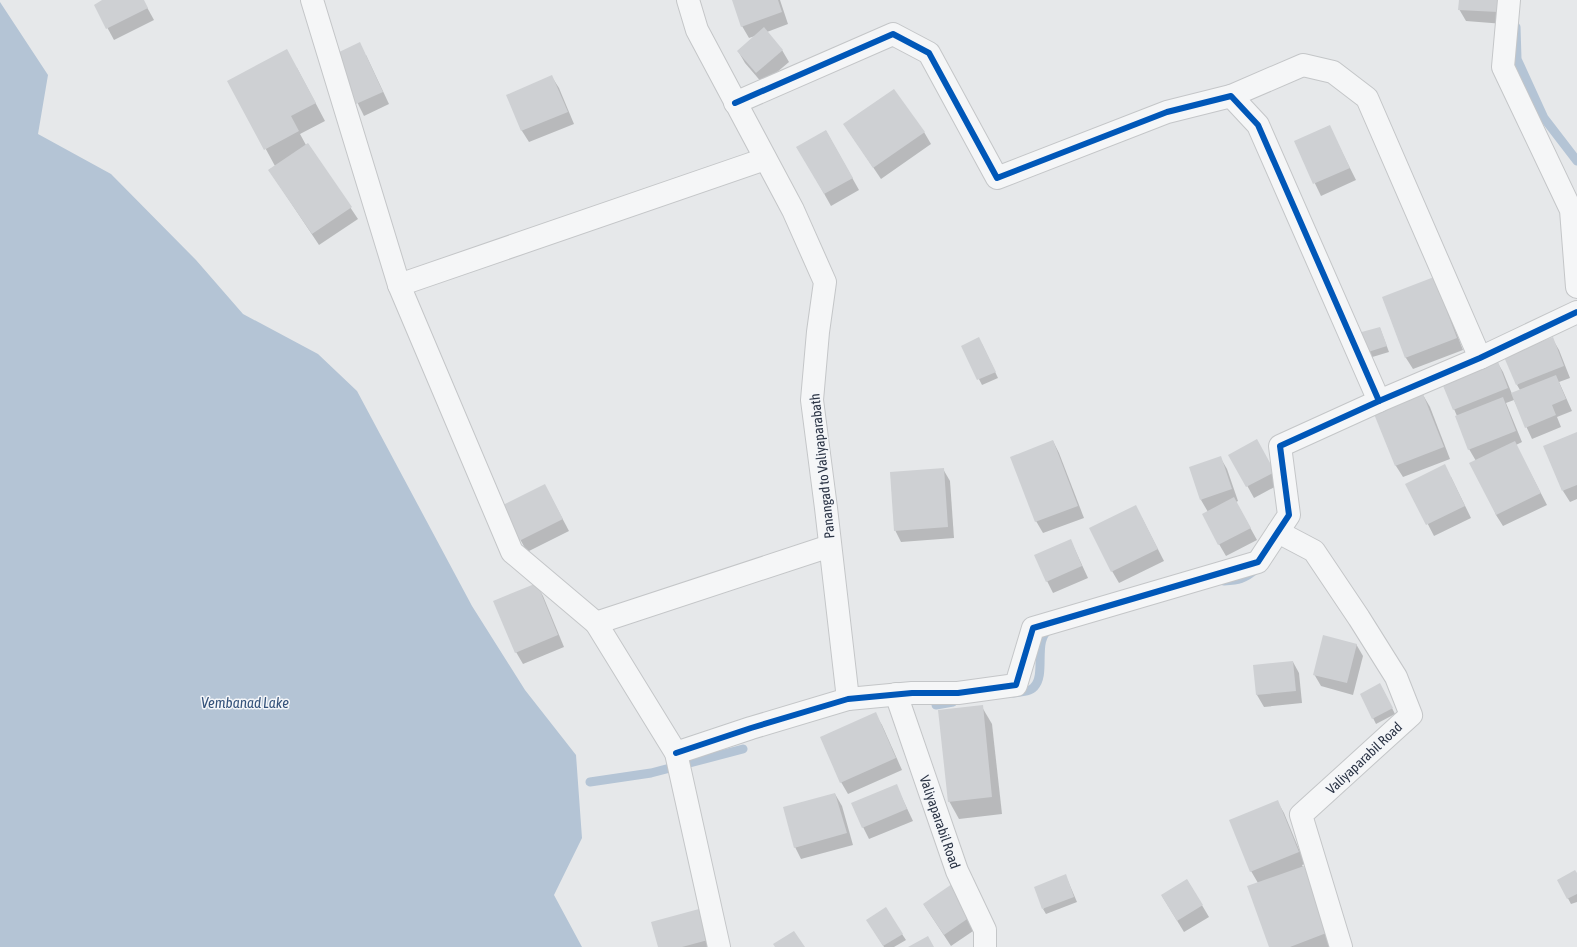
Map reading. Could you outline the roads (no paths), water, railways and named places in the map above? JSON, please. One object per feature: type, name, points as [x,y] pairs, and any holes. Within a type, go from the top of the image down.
[{"type":"street","points":[[312,0],[399,285],[512,552],[596,623],[676,754],[719,947]]},
{"type":"street","name":"Panangad to Valiyaparabath","points":[[688,0],[697,30],[793,210],[825,282],[818,332],[812,400],[848,699]]},
{"type":"street","points":[[1509,0],[1503,67],[1571,210],[1577,287]]},
{"type":"street","points":[[735,103],[893,34],[929,53],[997,178],[1166,112],[1231,96],[1303,65],[1333,72],[1367,98],[1480,358]]},
{"type":"street","points":[[1231,96],[1258,124],[1379,401]]},
{"type":"street","points":[[399,285],[765,159]]},
{"type":"street","points":[[676,754],[751,728],[848,699],[912,692],[958,693],[1016,685],[1033,628],[1258,562],[1289,516],[1280,446],[1379,401],[1480,358],[1577,312]]},
{"type":"street","name":"Valiyaparabil Road","points":[[1278,532],[1314,551],[1359,618],[1396,678],[1411,715],[1302,816],[1341,947]]},
{"type":"street","points":[[596,623],[830,546]]},
{"type":"street","name":"Valiyaparabil Road","points":[[896,694],[957,871],[985,930],[985,947]]},
{"type":"water","name":"Vembanad Lake","points":[[0,2],[48,75],[38,134],[111,174],[196,260],[243,314],[318,354],[357,391],[472,606],[525,690],[576,755],[582,838],[554,895],[582,947],[0,947]]},
{"type":"waterway","points":[[1516,27],[1517,59],[1544,118],[1577,161]]},
{"type":"waterway","points":[[1224,581],[1241,578],[1256,569]]},
{"type":"waterway","points":[[1013,693],[1030,690],[1038,681],[1040,648],[1045,634],[1050,629]]},
{"type":"waterway","points":[[936,705],[953,702]]},
{"type":"waterway","points":[[590,782],[651,773],[743,749]]}]
